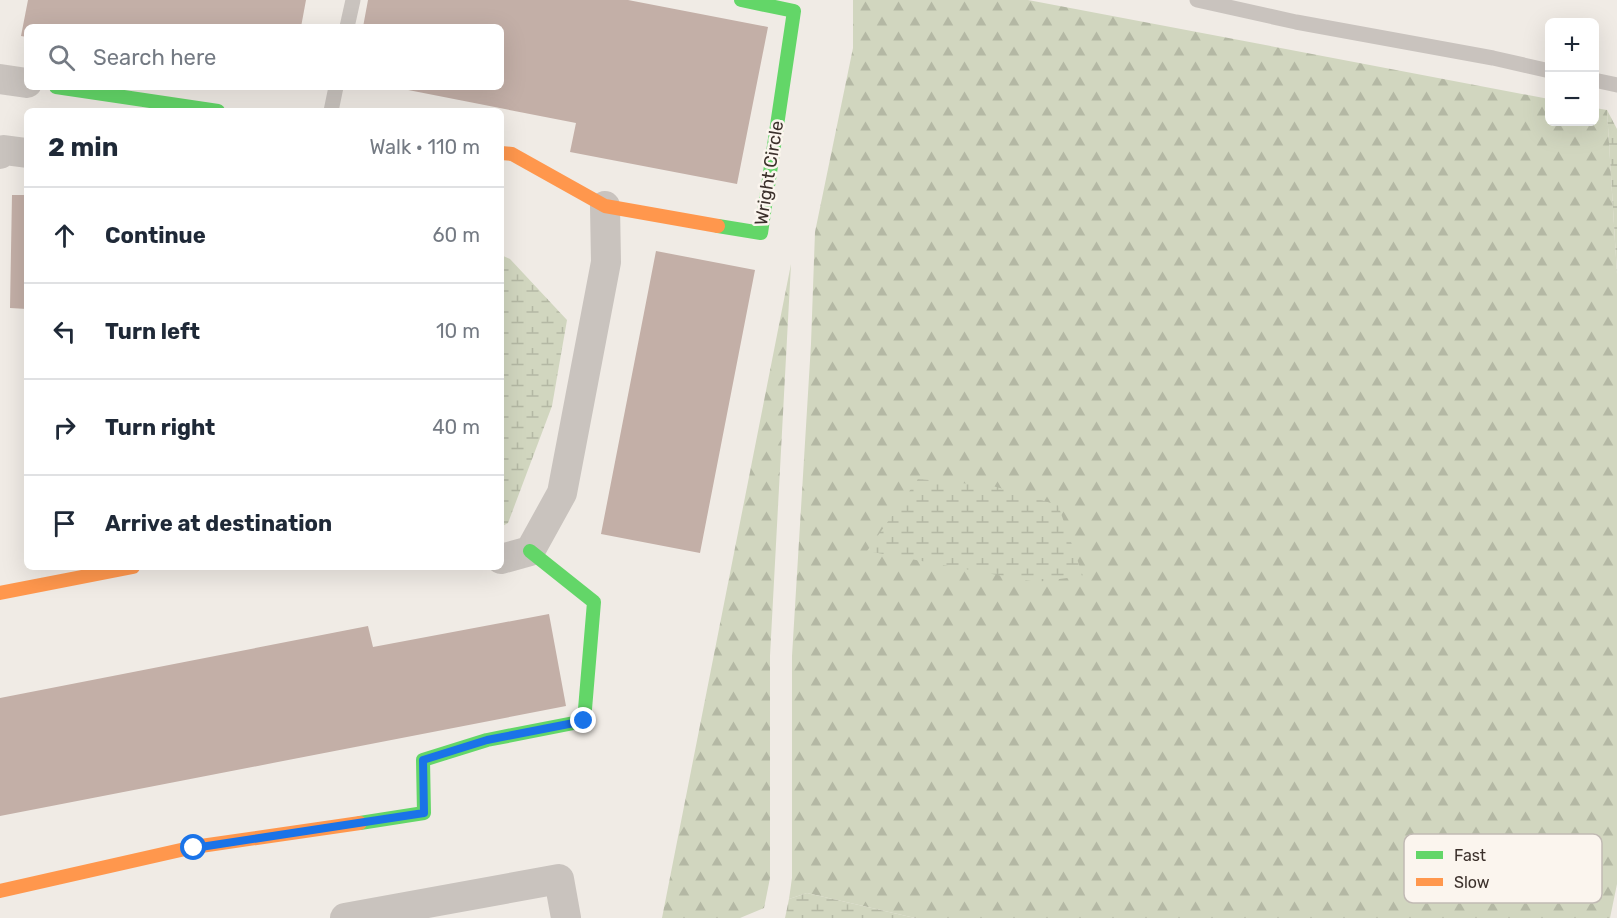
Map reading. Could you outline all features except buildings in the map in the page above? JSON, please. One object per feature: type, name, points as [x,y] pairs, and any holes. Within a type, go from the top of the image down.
[{"type":"street","name":"Wright Circle","points":[[504,153],[512,154],[605,206],[761,233],[794,11],[741,0]]},
{"type":"street","points":[[0,79],[24,83]]},
{"type":"street","points":[[76,90],[198,108]]},
{"type":"street","points":[[0,154],[4,150],[24,153]]},
{"type":"street","points":[[504,558],[530,551],[562,493],[606,262],[605,206]]},
{"type":"street","points":[[0,891],[194,848],[424,813],[423,760],[487,740],[584,721],[594,602],[530,551]]},
{"type":"street","points":[[0,593],[118,570]]},
{"type":"street","points":[[345,918],[559,879],[566,918]]},
{"type":"lane","points":[[348,24],[353,0]]},
{"type":"lane","points":[[1197,0],[1296,22],[1493,58],[1545,70]]},
{"type":"lane","points":[[1599,81],[1617,84]]},
{"type":"lane","points":[[332,108],[336,90]]},
{"type":"green space","points":[[853,0],[1028,0],[1545,98],[1545,126],[1599,126],[1599,109],[1607,110],[1617,274],[1617,884],[1610,918],[915,918],[807,893],[789,899],[792,878],[792,656],[811,344],[815,232],[853,48]]},
{"type":"green space","points":[[1607,110],[1617,129],[1617,274]]},
{"type":"green space","points":[[504,256],[510,259],[567,320],[552,406],[508,523],[504,525]]},
{"type":"green space","points":[[791,264],[770,656],[770,878],[764,908],[740,918],[662,918]]},
{"type":"green space","points":[[918,479],[993,486],[1058,505],[1083,576],[1036,582],[867,551]]},
{"type":"green space","points":[[807,893],[915,918],[785,918],[789,899]]},
{"type":"traffic: fast","points":[[718,226],[761,233],[794,11],[741,0]]},
{"type":"traffic: fast","points":[[76,90],[198,108]]},
{"type":"traffic: fast","points":[[360,823],[424,813],[423,760],[487,740],[584,721],[594,602],[530,551]]},
{"type":"traffic: slow","points":[[504,153],[512,154],[605,206],[718,226]]},
{"type":"traffic: slow","points":[[0,593],[118,570]]},
{"type":"traffic: slow","points":[[0,891],[194,847],[360,823]]},
{"type":"route","points":[[194,848],[424,813],[423,760],[487,740],[584,721]]}]
